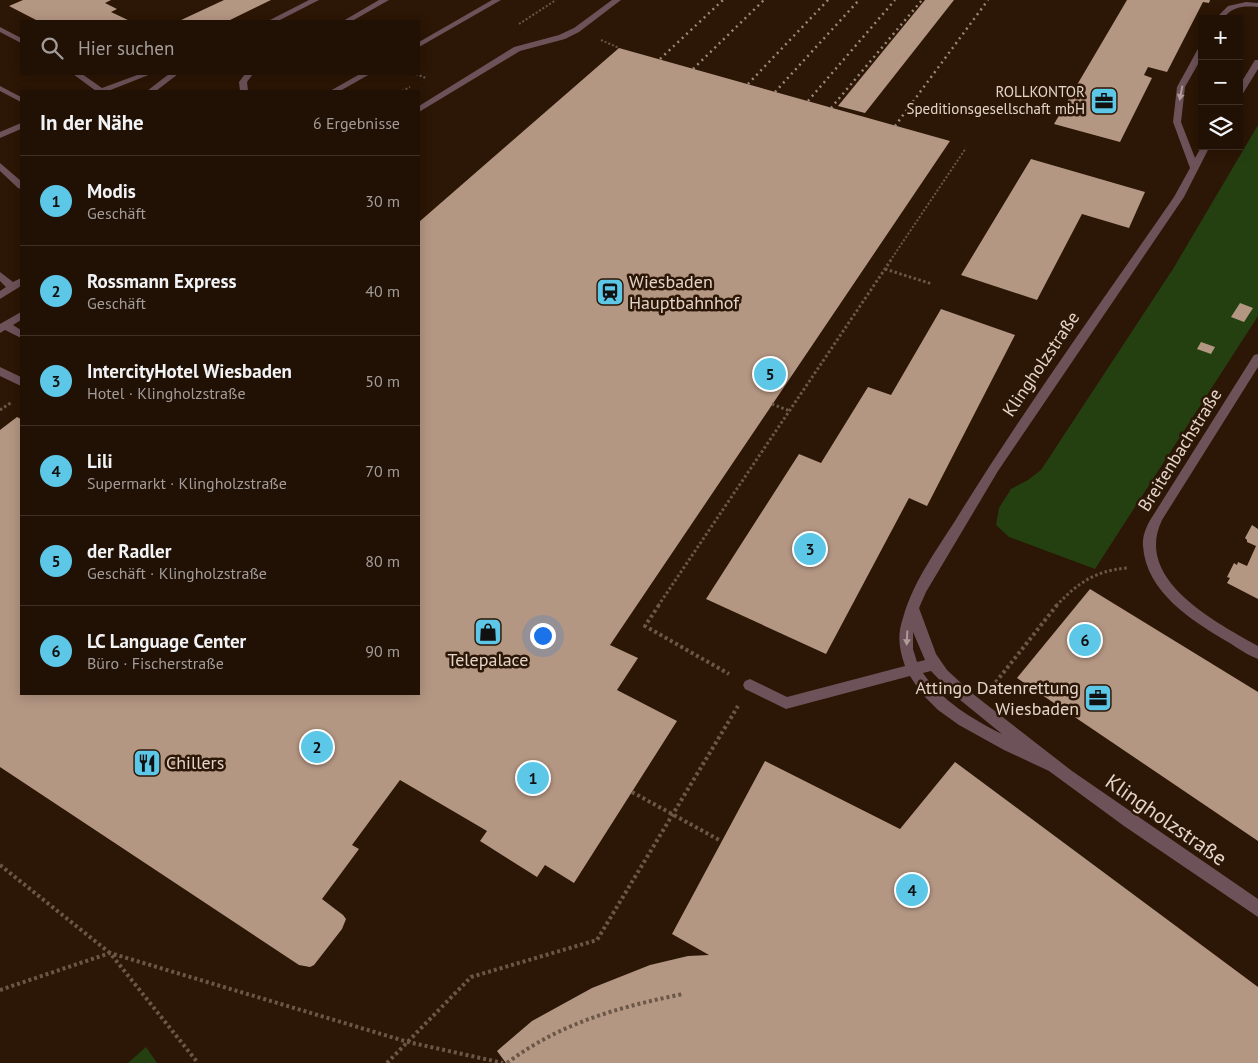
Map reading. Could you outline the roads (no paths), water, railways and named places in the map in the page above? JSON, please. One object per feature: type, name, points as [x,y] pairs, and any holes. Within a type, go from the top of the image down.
[{"type":"street","points":[[274,20],[315,0]]},
{"type":"street","points":[[349,20],[385,0]]},
{"type":"street","points":[[420,44],[497,0]]},
{"type":"street","points":[[420,109],[517,49],[563,37],[576,30],[617,0]]},
{"type":"street","points":[[1222,15],[1229,7],[1245,3],[1258,4]]},
{"type":"street","points":[[0,30],[20,40]]},
{"type":"street","points":[[1194,167],[1177,122],[1181,87],[1198,56]]},
{"type":"street","points":[[1243,86],[1258,62]]},
{"type":"street","points":[[78,75],[100,90]]},
{"type":"street","points":[[104,90],[144,75]]},
{"type":"street","points":[[152,90],[173,75]]},
{"type":"street","points":[[244,90],[243,82],[248,75]]},
{"type":"street","points":[[336,90],[364,75]]},
{"type":"street","points":[[0,88],[20,99]]},
{"type":"street","points":[[0,135],[19,129]]},
{"type":"street","name":"Klingholzstraße","points":[[1050,765],[964,720],[937,698],[913,670],[906,648],[908,626],[920,590],[994,468],[1179,197],[1204,150]]},
{"type":"street","points":[[0,166],[20,185]]},
{"type":"street","points":[[0,275],[17,284],[0,296]]},
{"type":"street","points":[[3,328],[20,316]]},
{"type":"street","points":[[3,328],[20,334]]},
{"type":"street","name":"Breitenbachstraße","points":[[1258,358],[1158,516],[1151,531],[1149,544],[1153,566],[1161,580],[1183,604],[1224,633],[1258,653]]},
{"type":"street","points":[[0,371],[20,381]]},
{"type":"street","name":"Klingholzstraße","points":[[913,607],[922,643],[934,664],[956,687],[1050,765],[1258,909]]},
{"type":"street","points":[[750,685],[786,703],[934,664]]},
{"type":"railway","points":[[660,59],[723,0]]},
{"type":"railway","points":[[693,69],[764,0]]},
{"type":"railway","points":[[748,84],[828,0]]},
{"type":"railway","points":[[775,92],[859,0]]},
{"type":"railway","points":[[808,101],[895,0]]},
{"type":"railway","points":[[831,108],[922,0]]},
{"type":"railway","points":[[895,126],[988,0]]},
{"type":"place","name":"ROLLKONTOR Speditionsgesellschaft mbH","points":[[1104,101]]},
{"type":"place","name":"Wiesbaden Hauptbahnhof","points":[[610,292]]},
{"type":"place","name":"der Radler","points":[[770,374]]},
{"type":"place","name":"IntercityHotel Wiesbaden","points":[[810,549]]},
{"type":"place","name":"Telepalace","points":[[488,632]]},
{"type":"place","name":"LC Language Center","points":[[1085,640]]},
{"type":"place","name":"Attingo Datenrettung Wiesbaden","points":[[1098,698]]},
{"type":"place","name":"Rossmann Express","points":[[317,747]]},
{"type":"place","name":"Chillers","points":[[147,763]]},
{"type":"place","name":"Modis","points":[[533,778]]},
{"type":"place","name":"Lili","points":[[912,890]]}]
